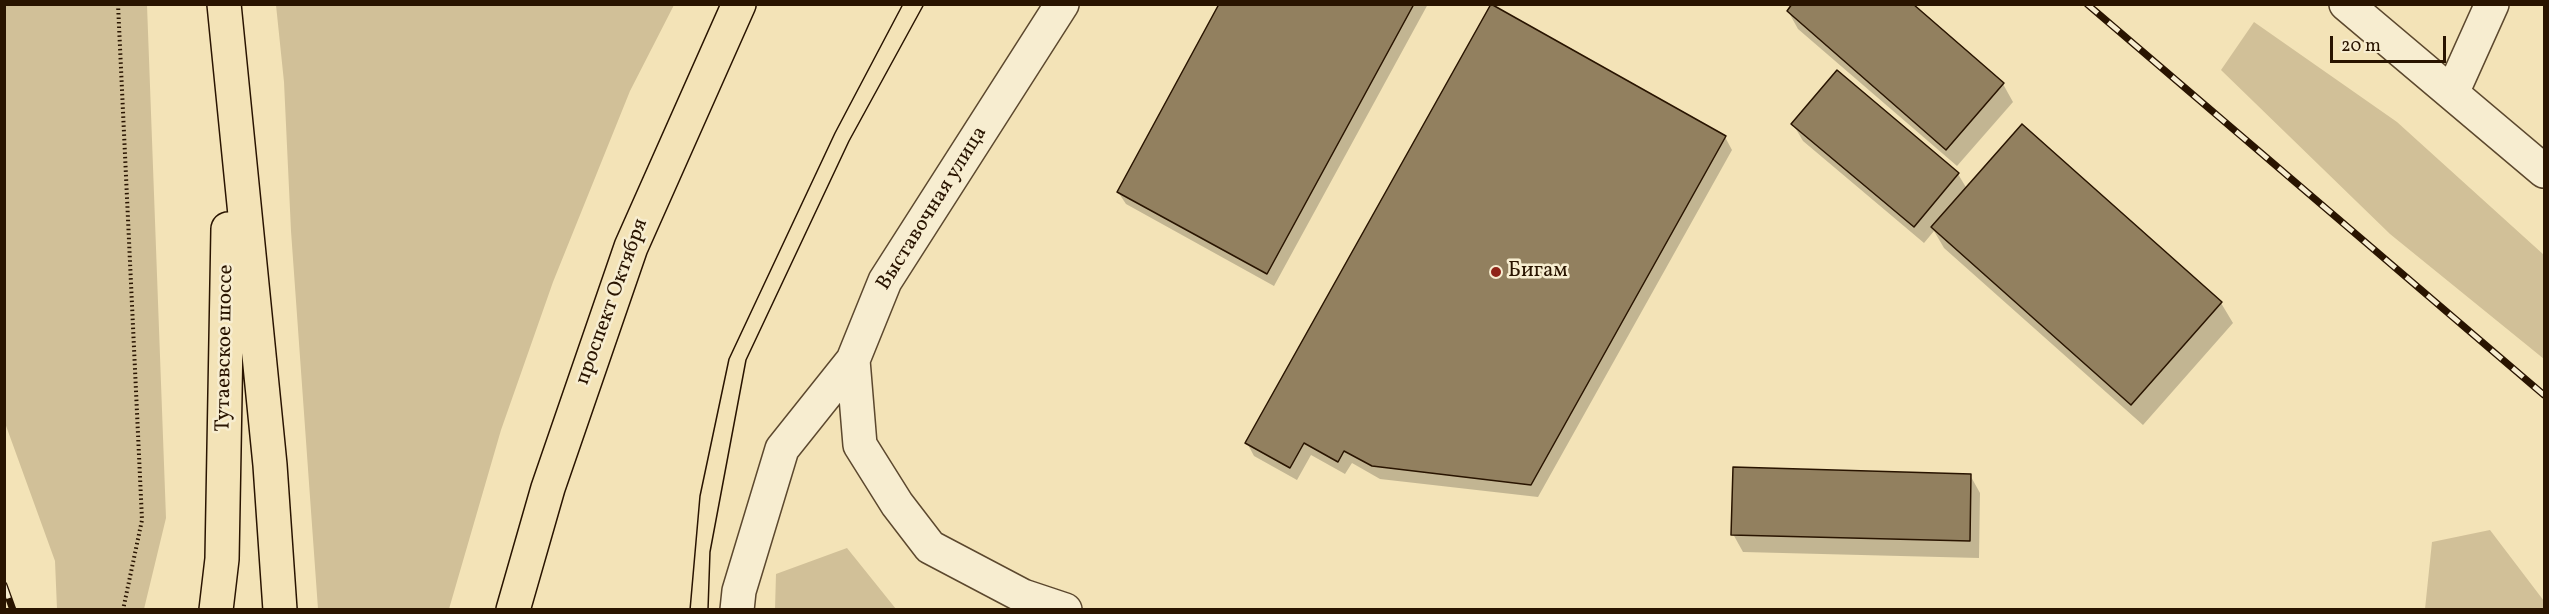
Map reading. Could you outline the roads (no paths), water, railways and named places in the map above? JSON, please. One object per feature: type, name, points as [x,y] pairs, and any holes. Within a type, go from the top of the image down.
[{"type":"main road","points":[[224,4],[270,465],[280,609]]},
{"type":"main road","name":"проспект Октября","points":[[513,609],[548,488],[631,247],[739,4]]},
{"type":"main road","name":"Тутаевское шоссе","points":[[216,609],[222,559],[231,86]]},
{"type":"street","name":"Выставочная улица","points":[[1062,4],[885,281],[853,360],[860,445],[897,504],[930,547],[1023,596],[1065,609]]},
{"type":"street","points":[[2346,4],[2544,171]]},
{"type":"street","points":[[2452,93],[2492,4]]},
{"type":"street","points":[[737,609],[739,591],[782,448],[853,360]]},
{"type":"tram line","points":[[690,610],[700,496],[729,359],[835,133],[903,4]]},
{"type":"tram line","points":[[708,610],[710,552],[746,360],[849,141],[924,4]]},
{"type":"railway","points":[[2087,4],[2544,395]]},
{"type":"railway","points":[[4,585],[13,610]]},
{"type":"place","name":"Бигам","points":[[1496,272]]}]
